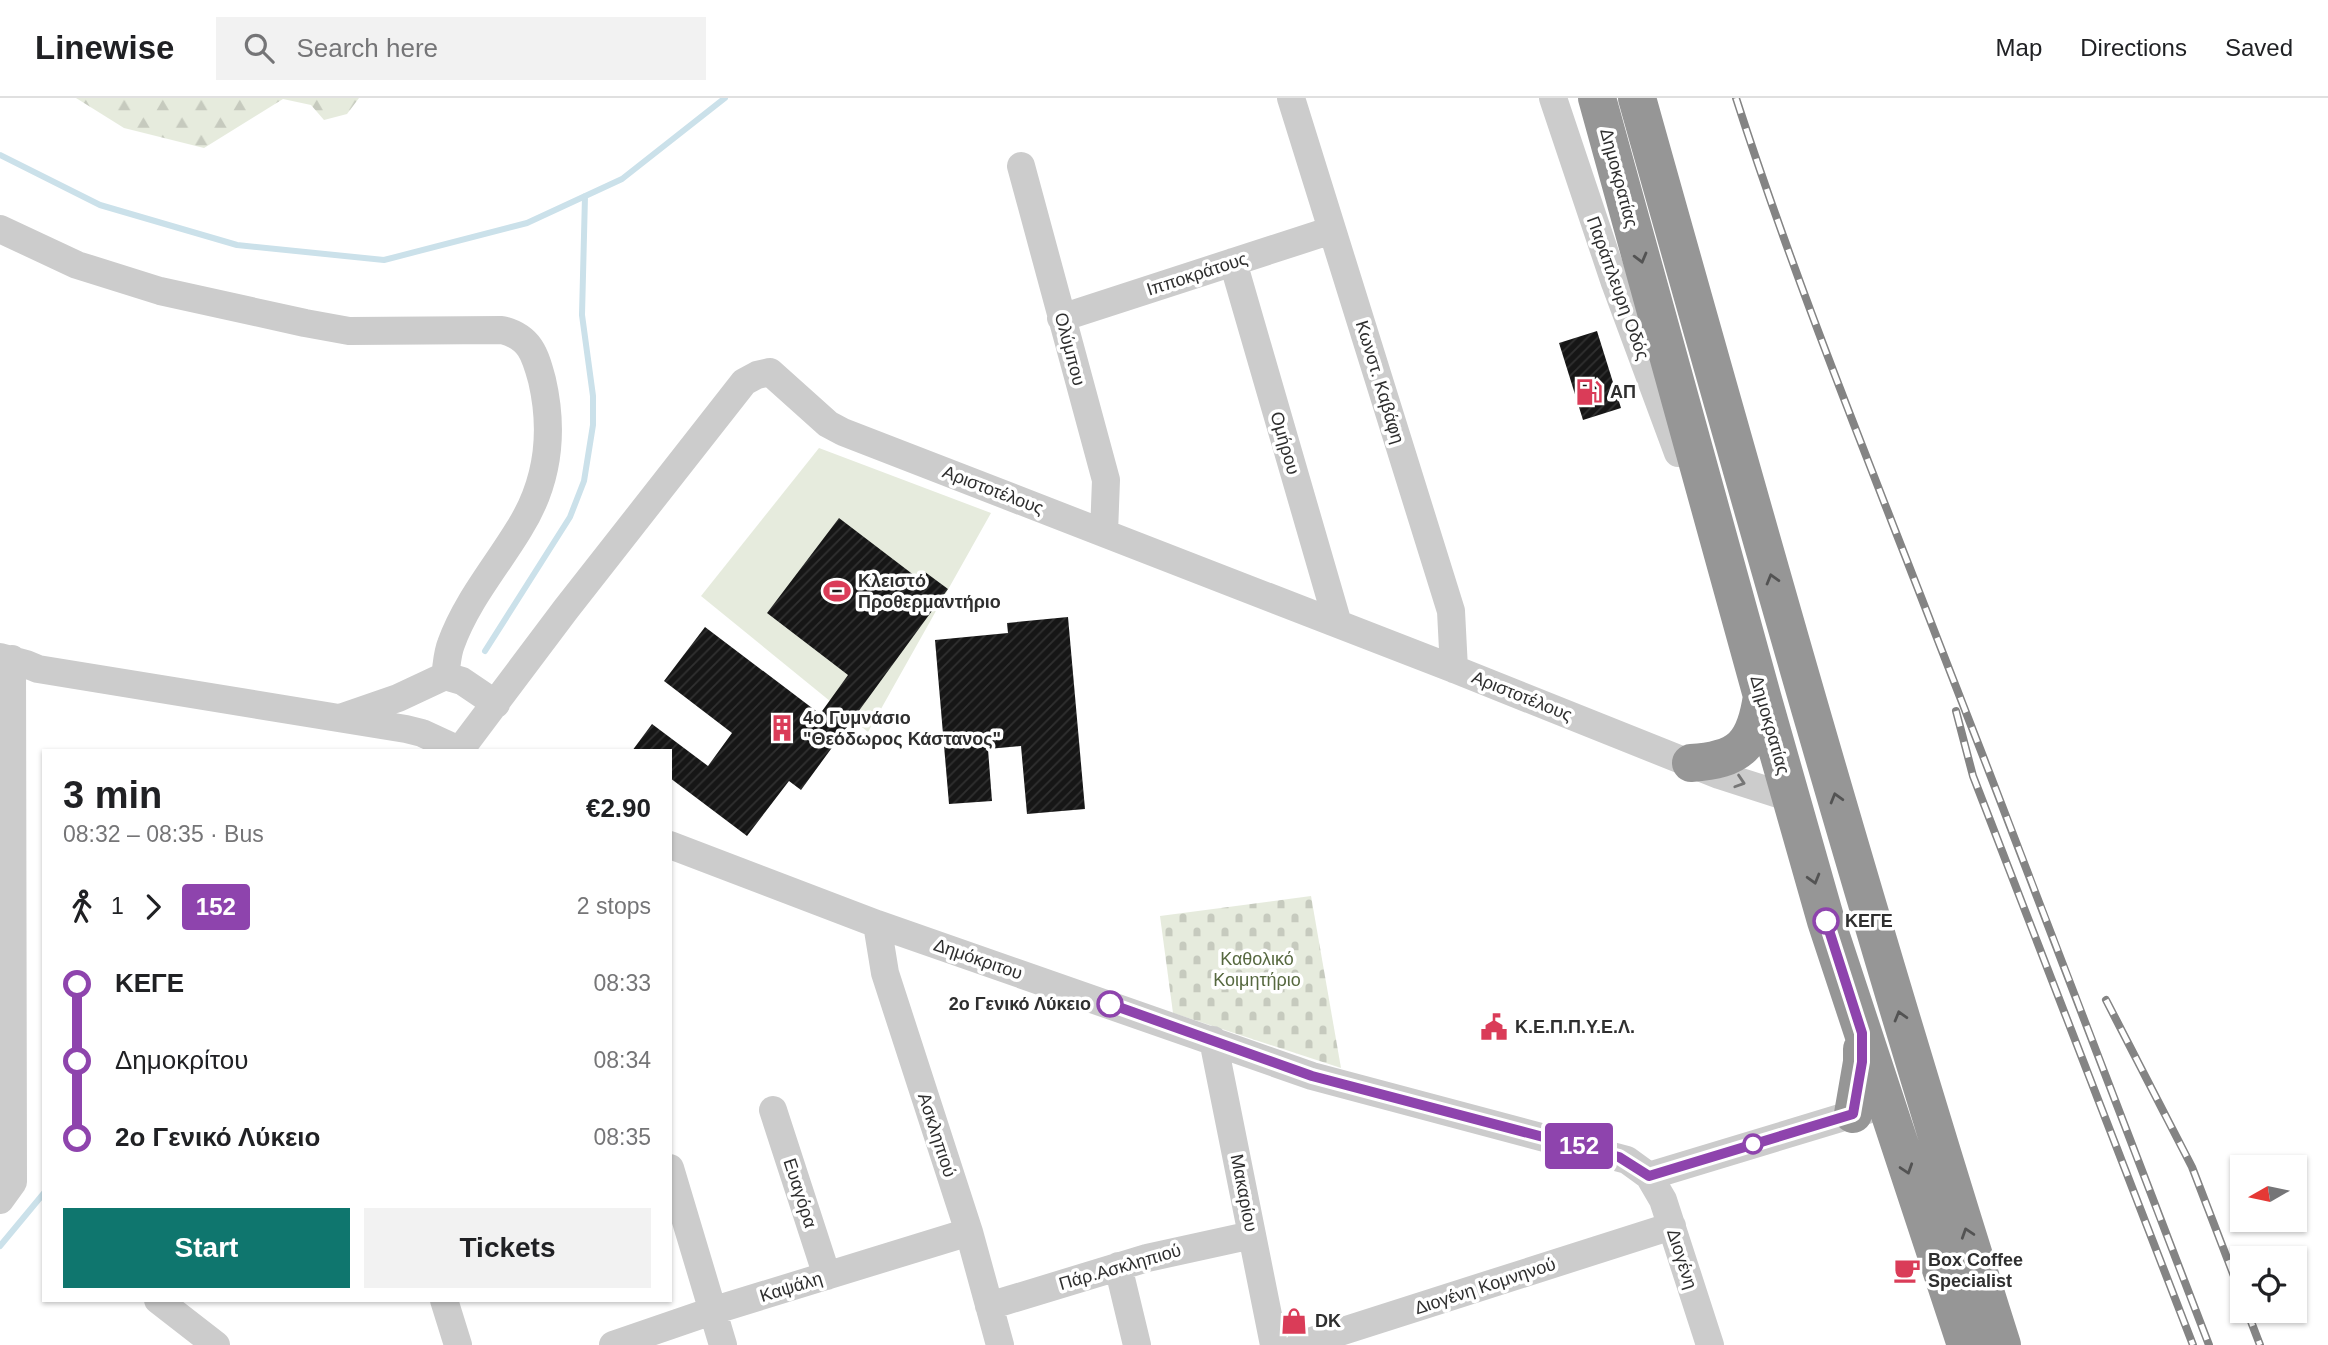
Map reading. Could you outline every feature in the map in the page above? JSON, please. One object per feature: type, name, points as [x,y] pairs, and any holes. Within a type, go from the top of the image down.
[{"type":"highway","name":"Δημοκρατίας","points":[[1597,98],[1762,696],[1826,921],[1862,1033],[1862,1062],[1870,1109]]},
{"type":"highway","points":[[1637,98],[1764,551],[1922,1093],[2002,1345]]},
{"type":"highway","points":[[1687,476],[1724,561]]},
{"type":"highway","points":[[1691,762],[1724,758],[1742,747],[1755,729],[1762,696]]},
{"type":"highway","points":[[1870,1109],[1966,1345]]},
{"type":"street","name":"Κωνστ. Καβάφη","points":[[1291,98],[1451,611],[1454,669]]},
{"type":"street","name":"Παράπλευρη Οδός","points":[[1553,98],[1615,283],[1687,476]]},
{"type":"street","name":"Ολύμπου","points":[[1021,166],[1106,480],[1104,533]]},
{"type":"street","points":[[0,229],[77,265],[160,291],[349,331],[502,330],[517,333],[530,346],[537,361],[545,393],[549,428],[546,462],[538,489],[521,527],[473,598],[450,646],[445,676]]},
{"type":"street","name":"Ιπποκράτους","points":[[1061,318],[1332,230]]},
{"type":"street","name":"Ομήρου","points":[[1233,262],[1338,624]]},
{"type":"street","name":"Αριστοτέλους","points":[[462,749],[566,609],[744,382],[757,374],[770,372],[828,424],[843,432],[1719,775],[1791,798]]},
{"type":"street","points":[[0,1200],[13,1182],[6,658],[38,670],[422,733],[456,749]]},
{"type":"street","points":[[341,718],[398,698],[445,676],[462,681],[496,704]]},
{"type":"street","name":"Δημόκριτου","points":[[672,846],[877,924],[1337,1083],[1619,1157],[1649,1176]]},
{"type":"street","name":"Ασκληπιού","points":[[877,924],[885,973],[969,1233],[1000,1345]]},
{"type":"street","name":"Μακαρίου","points":[[1213,1040],[1274,1345]]},
{"type":"street","points":[[1649,1176],[1922,1093]]},
{"type":"street","name":"Ευαγόρα","points":[[774,1110],[827,1276]]},
{"type":"street","points":[[672,1175],[723,1345]]},
{"type":"street","name":"Διογένη","points":[[1649,1176],[1664,1200],[1710,1345]]},
{"type":"street","name":"Διογένη Κομνηνού","points":[[1298,1345],[1672,1226]]},
{"type":"street","name":"Καψάλη","points":[[613,1345],[712,1311],[969,1233]]},
{"type":"street","name":"Πάρ.Ασκληπιού","points":[[989,1306],[1118,1266],[1252,1235]]},
{"type":"street","points":[[1118,1266],[1137,1345]]},
{"type":"street","points":[[161,1302],[216,1345]]},
{"type":"street","points":[[445,1302],[458,1345]]},
{"type":"green space","points":[[76,98],[359,98],[347,114],[324,120],[311,105],[283,99],[204,148],[124,128]]},
{"type":"green space","points":[[819,448],[991,513],[868,732],[701,596]]},
{"type":"green space","name":"Καθολικό Κοιμητήριο","points":[[1311,896],[1341,1068],[1173,1013],[1160,916]]},
{"type":"building","points":[[1597,331],[1621,408],[1583,420],[1559,343]]},
{"type":"building","points":[[839,518],[919,579],[925,572],[948,589],[801,790],[789,781],[747,836],[672,780],[672,749],[633,749],[652,724],[708,766],[732,733],[664,681],[705,627],[820,714],[848,675],[767,613]]},
{"type":"building","points":[[1068,617],[1085,809],[1027,814],[1021,746],[988,749],[992,801],[949,804],[935,640],[1008,633],[1007,623]]},
{"type":"waterway","points":[[0,155],[100,205],[237,245],[384,260],[527,223],[622,179],[725,98]]},
{"type":"waterway","points":[[485,651],[570,517],[584,481],[593,425],[593,396],[582,315],[585,196]]},
{"type":"waterway","points":[[0,1246],[42,1195]]},
{"type":"railway","points":[[1736,98],[1833,370],[2209,1345]]},
{"type":"railway","points":[[1956,711],[1973,776],[2193,1345]]},
{"type":"railway","points":[[2106,1000],[2192,1167],[2230,1266]]},
{"type":"railway","points":[[2252,1323],[2260,1345]]},
{"type":"bus line","name":"152","points":[[1110,1004],[1312,1076],[1619,1157],[1649,1176],[1853,1114],[1862,1062],[1862,1033],[1826,921]]},
{"type":"place","name":"ΑΠ","points":[[1589,392]]},
{"type":"place","name":"Κλειστό Προθερμαντήριο","points":[[837,591]]},
{"type":"place","name":"4ο Γυμνάσιο \"Θεόδωρος Κάστανος\"","points":[[782,728]]},
{"type":"place","name":"ΚΕΓΕ","points":[[1826,921]]},
{"type":"place","name":"2ο Γενικό Λύκειο","points":[[1110,1004]]},
{"type":"place","name":"Κ.Ε.Π.Π.Υ.Ε.Λ.","points":[[1494,1027]]},
{"type":"place","name":"Box Coffee Specialist","points":[[1907,1270]]},
{"type":"place","name":"DK","points":[[1294,1321]]}]
